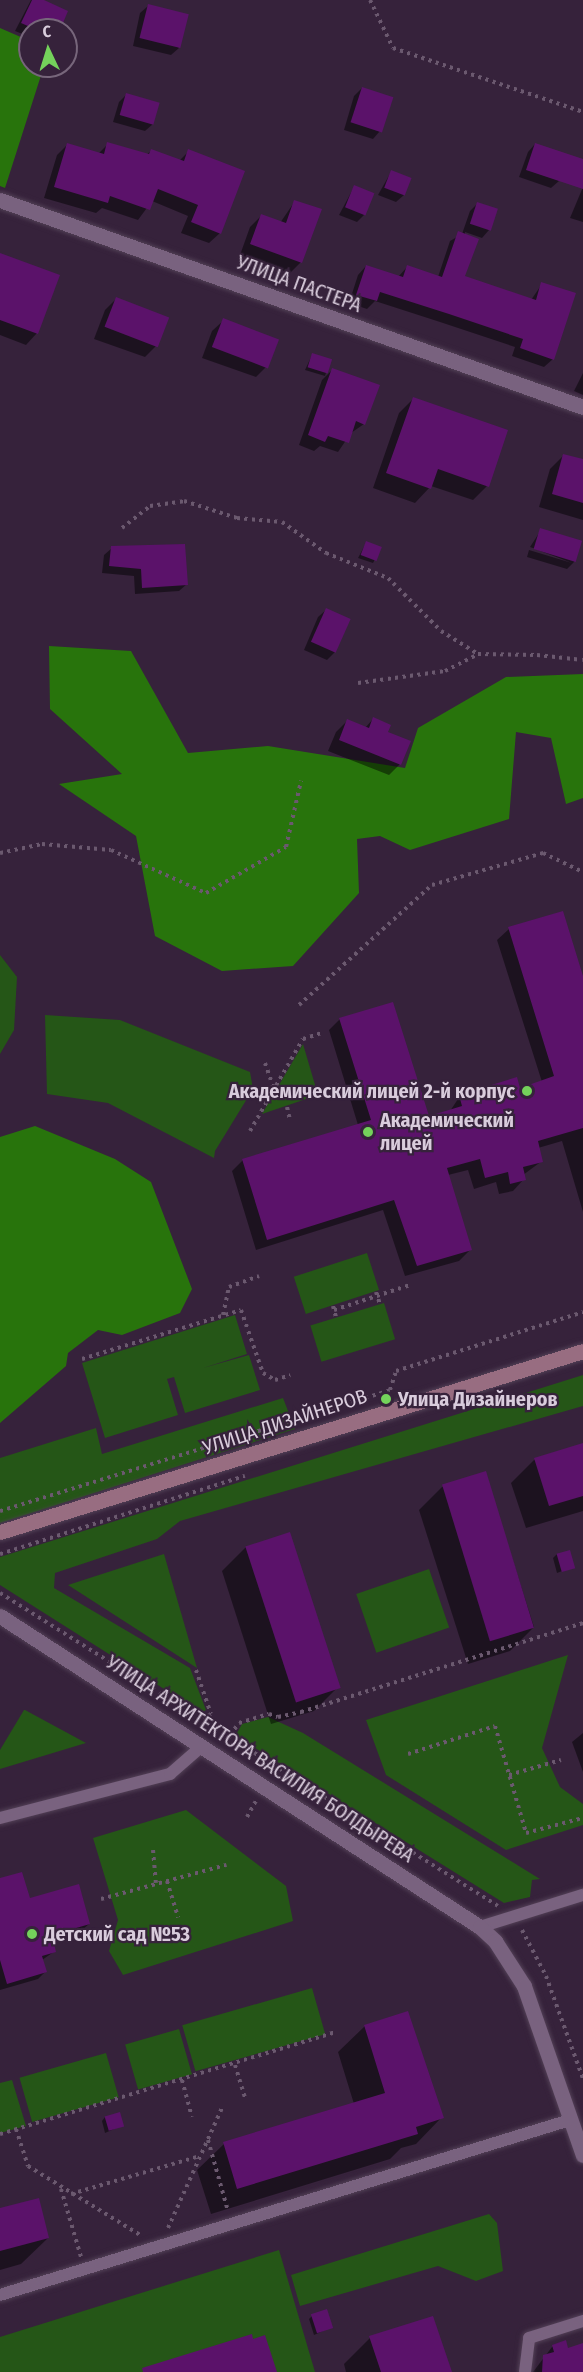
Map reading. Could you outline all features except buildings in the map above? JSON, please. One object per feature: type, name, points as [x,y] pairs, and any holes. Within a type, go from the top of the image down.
[{"type":"street","name":"УЛИЦА ПАСТЕРА","points":[[0,200],[583,408]]},
{"type":"street","name":"УЛИЦА ДИЗАЙНЕРОВ","points":[[0,1532],[583,1351]]},
{"type":"street","name":"УЛИЦА АРХИТЕКТОРА ВАСИЛИЯ БОЛДЫРЕВА","points":[[0,1616],[480,1927],[495,1941],[524,1986],[570,2120]]},
{"type":"street","points":[[570,2120],[583,2155]]},
{"type":"lane","points":[[0,1818],[170,1774],[201,1747]]},
{"type":"lane","points":[[480,1927],[583,1895]]},
{"type":"lane","points":[[0,2295],[570,2120]]},
{"type":"lane","points":[[525,2372],[529,2338],[583,2321]]},
{"type":"path","points":[[370,0],[393,48],[583,112]]},
{"type":"path","points":[[122,528],[150,506],[184,501],[237,518],[282,522],[326,553],[388,578],[441,631],[478,654],[583,660]]},
{"type":"path","points":[[358,684],[445,671],[478,654]]},
{"type":"path","points":[[0,853],[42,844],[111,850],[206,893],[286,847],[302,781]]},
{"type":"path","points":[[299,1005],[432,885],[543,853],[583,872]]},
{"type":"path","points":[[250,1131],[273,1086],[303,1039],[321,1033]]},
{"type":"path","points":[[265,1063],[273,1086]]},
{"type":"path","points":[[287,1107],[290,1120]]},
{"type":"path","points":[[223,1315],[229,1287],[259,1276]]},
{"type":"path","points":[[336,1317],[333,1308],[410,1285]]},
{"type":"path","points":[[377,1294],[380,1304]]},
{"type":"path","points":[[82,1359],[241,1310],[268,1379],[291,1375]]},
{"type":"path","points":[[0,1511],[390,1390],[396,1371],[583,1312]]},
{"type":"path","points":[[230,1736],[238,1723],[269,1714],[278,1717],[301,1712],[583,1623]]},
{"type":"path","points":[[196,1670],[211,1714],[202,1718]]},
{"type":"path","points":[[408,1754],[495,1726],[526,1833],[583,1818]]},
{"type":"path","points":[[509,1774],[561,1760]]},
{"type":"path","points":[[153,1850],[156,1883]]},
{"type":"path","points":[[101,1899],[226,1865]]},
{"type":"path","points":[[167,1881],[178,1917]]},
{"type":"path","points":[[0,2134],[236,2065],[335,2032]]},
{"type":"path","points":[[236,2065],[246,2100]]},
{"type":"path","points":[[182,2080],[192,2117]]},
{"type":"path","points":[[16,2129],[28,2166],[60,2188],[159,2247],[222,2108]]},
{"type":"path","points":[[208,2139],[232,2224]]},
{"type":"path","points":[[70,2194],[200,2156]]},
{"type":"path","points":[[60,2188],[85,2269]]},
{"type":"green space","points":[[0,28],[18,36],[18,78],[40,78],[5,188],[0,186]]},
{"type":"green space","points":[[49,646],[131,651],[188,753],[268,746],[405,768],[418,728],[506,677],[583,674],[583,798],[566,804],[551,738],[516,732],[509,819],[410,850],[380,836],[357,839],[359,893],[293,966],[222,971],[155,936],[136,836],[59,784],[122,774],[50,709]]},
{"type":"green space","points":[[0,955],[17,977],[14,1030],[0,1054]]},
{"type":"green space","points":[[45,1015],[120,1020],[250,1072],[253,1089],[215,1151],[214,1158],[108,1103],[47,1094]]},
{"type":"green space","points":[[303,1044],[318,1095],[262,1114]]},
{"type":"green space","points":[[35,1126],[115,1159],[151,1182],[192,1289],[180,1313],[122,1335],[98,1330],[68,1353],[66,1366],[0,1423],[0,1137]]},
{"type":"green space","points":[[367,1253],[379,1290],[306,1314],[294,1277]]},
{"type":"green space","points":[[384,1303],[395,1339],[321,1362],[310,1326]]},
{"type":"green space","points":[[235,1315],[247,1354],[203,1368],[249,1355],[260,1390],[185,1413],[174,1377],[167,1379],[178,1415],[105,1438],[82,1363]]},
{"type":"green space","points":[[583,1375],[583,1406],[180,1521],[157,1539],[55,1573],[54,1588],[190,1668],[206,1710],[202,1713],[0,1585],[0,1557]]},
{"type":"green space","points":[[283,1398],[295,1429],[0,1523],[0,1458],[96,1428],[102,1454]]},
{"type":"green space","points":[[164,1554],[197,1668],[68,1585]]},
{"type":"green space","points":[[429,1569],[449,1628],[376,1653],[356,1594]]},
{"type":"green space","points":[[568,1655],[542,1748],[560,1787],[583,1804],[583,1825],[506,1850],[386,1775],[366,1720]]},
{"type":"green space","points":[[24,1710],[86,1743],[0,1769],[0,1750]]},
{"type":"green space","points":[[268,1717],[303,1733],[540,1879],[532,1880],[530,1897],[504,1903],[239,1738],[237,1733],[242,1724]]},
{"type":"green space","points":[[186,1810],[286,1886],[293,1921],[123,1975],[109,1951],[118,1920],[93,1838]]},
{"type":"green space","points":[[312,1988],[325,2034],[195,2071],[182,2025]]},
{"type":"green space","points":[[179,2029],[192,2074],[138,2090],[125,2044]]},
{"type":"green space","points":[[106,2053],[119,2097],[32,2122],[19,2078]]},
{"type":"green space","points":[[12,2080],[26,2126],[0,2133],[0,2083]]},
{"type":"green space","points":[[489,2214],[497,2223],[503,2271],[476,2281],[438,2266],[300,2306],[291,2275]]},
{"type":"green space","points":[[279,2250],[315,2372],[0,2372],[0,2337]]},
{"type":"place","name":"Академический лицей 2-й корпус","points":[[527,1091]]},
{"type":"place","name":"Академический лицей","points":[[368,1132]]},
{"type":"place","name":"Улица Дизайнеров","points":[[386,1399]]},
{"type":"place","name":"Детский сад №53","points":[[32,1934]]}]
